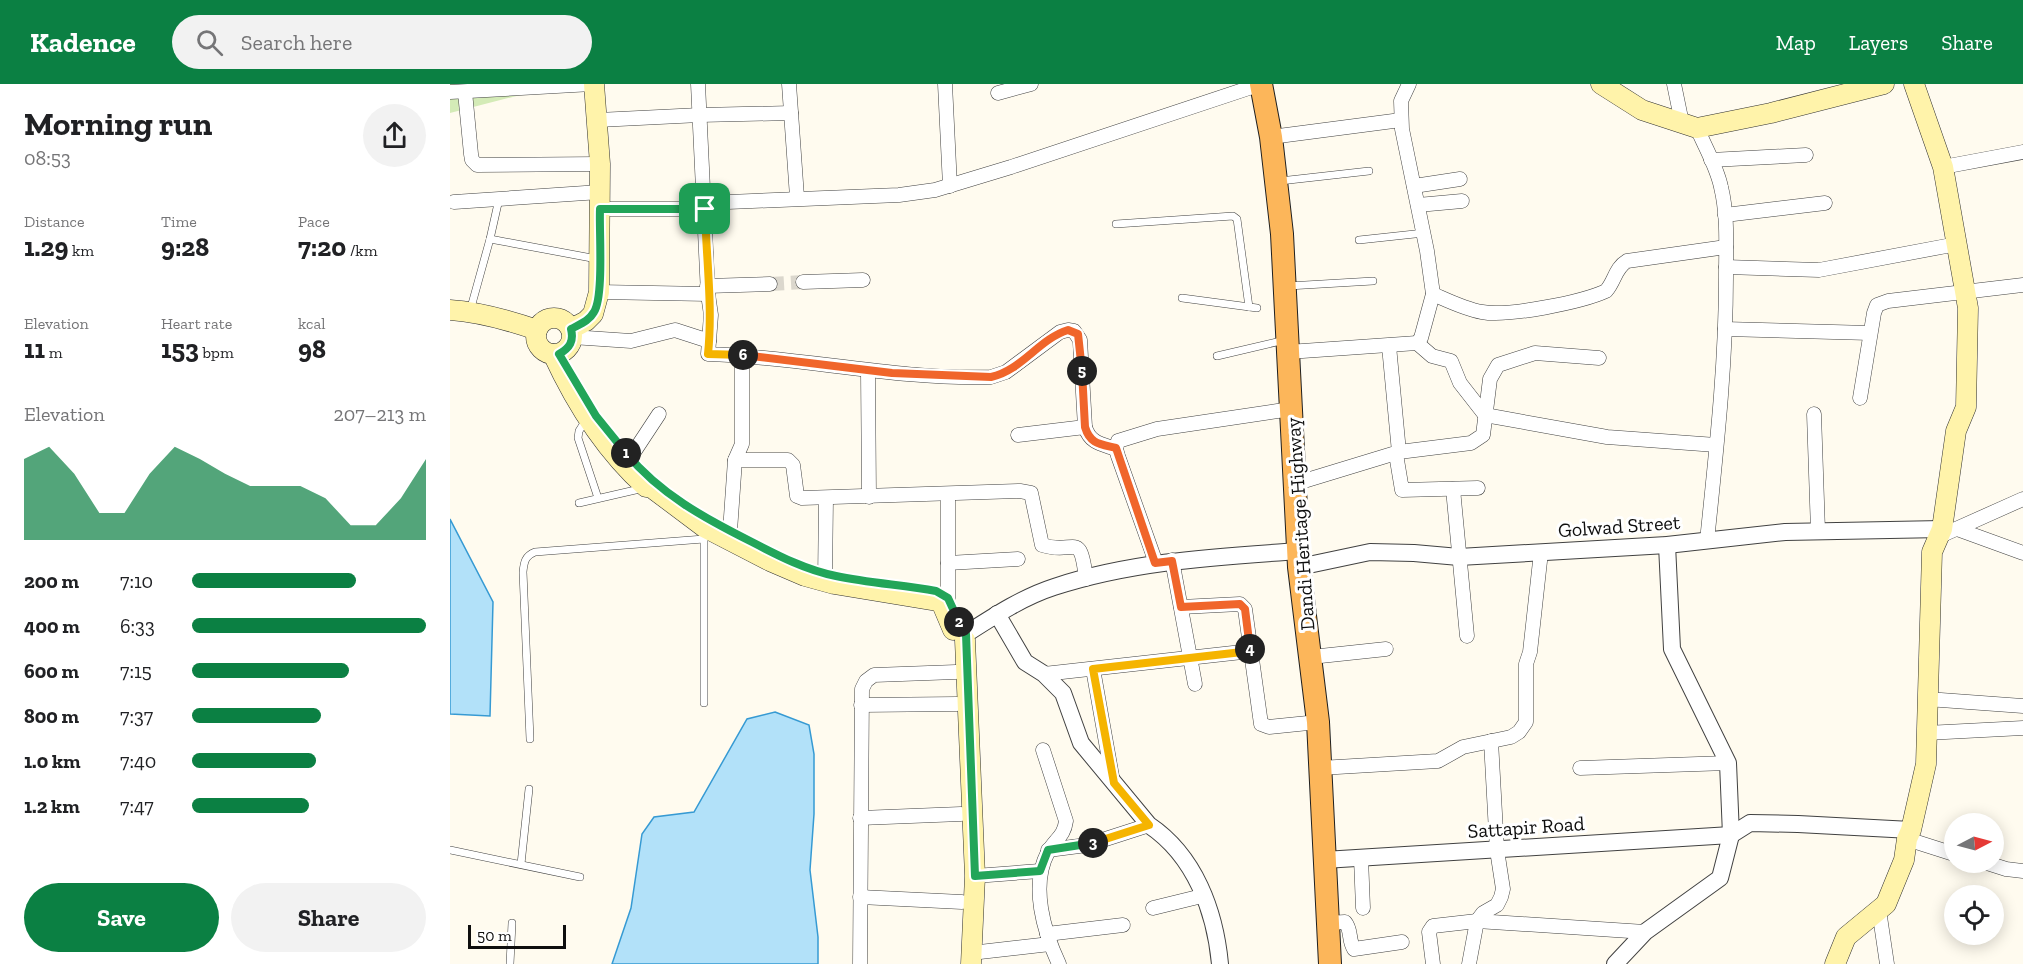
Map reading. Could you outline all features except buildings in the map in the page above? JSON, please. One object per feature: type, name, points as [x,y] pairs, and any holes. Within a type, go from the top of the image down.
[{"type":"highway","name":"Dandi Heritage Highway","points":[[1261,84],[1271,137],[1286,286],[1281,312],[1288,346],[1299,559],[1318,722],[1330,964]]},
{"type":"main road","points":[[556,354],[569,347],[572,333],[593,314],[599,292],[600,164],[598,120],[593,84]]},
{"type":"main road","points":[[1601,84],[1642,110],[1689,125],[1771,113],[1858,87],[1884,84]]},
{"type":"main road","points":[[1835,964],[1846,937],[1886,904],[1905,860],[1926,764],[1932,552],[1946,532],[1956,431],[1966,407],[1968,308],[1943,167],[1914,84]]},
{"type":"main road","points":[[450,310],[470,311],[504,319],[537,335],[543,350],[556,354],[590,415],[634,476],[704,528],[805,576],[825,577],[922,593],[936,591],[948,598],[953,605],[960,635],[975,876],[967,960]]},
{"type":"main road","points":[[537,335],[544,320],[550,317],[563,319],[572,333]]},
{"type":"main road","points":[[450,323],[537,335]]},
{"type":"main road","points":[[590,415],[654,483],[684,505],[704,528],[730,531],[825,577]]},
{"type":"main road","points":[[922,593],[942,604],[960,635],[956,672],[962,902],[967,960]]},
{"type":"street","points":[[450,92],[593,84]]},
{"type":"street","points":[[698,84],[711,315],[708,354],[742,355],[868,371],[991,377],[1006,372],[1060,332],[1074,331],[1080,340],[1085,427],[1088,436],[1093,441],[1116,448]]},
{"type":"street","points":[[789,84],[797,197]]},
{"type":"street","points":[[945,84],[950,186]]},
{"type":"street","points":[[999,93],[1031,84]]},
{"type":"street","points":[[454,202],[499,199],[600,200],[704,206],[797,197],[920,193],[950,186],[1261,84]]},
{"type":"street","points":[[1288,346],[1389,346],[1417,343],[1421,338],[1434,294],[1401,120],[1401,100],[1409,84]]},
{"type":"street","points":[[1674,84],[1689,125],[1711,160],[1720,183],[1725,215],[1725,329],[1707,541]]},
{"type":"street","points":[[465,92],[471,154],[472,160],[477,165],[600,164]]},
{"type":"street","points":[[598,120],[791,113]]},
{"type":"street","points":[[1271,137],[1401,120]]},
{"type":"street","points":[[1943,167],[2023,152]]},
{"type":"street","points":[[1711,160],[1806,155]]},
{"type":"street","points":[[1414,186],[1460,179]]},
{"type":"street","points":[[1418,205],[1462,201]]},
{"type":"street","points":[[1725,215],[1825,202]]},
{"type":"street","points":[[1726,267],[1819,270],[1956,244]]},
{"type":"street","points":[[1434,294],[1481,312],[1500,314],[1533,310],[1606,291],[1620,265],[1627,261],[1726,247]]},
{"type":"street","points":[[803,282],[863,280]]},
{"type":"street","points":[[599,292],[708,290],[770,284]]},
{"type":"street","points":[[1860,398],[1870,333],[1877,305],[1888,300],[2023,285]]},
{"type":"street","points":[[1725,329],[1870,333]]},
{"type":"street","points":[[572,333],[631,341],[675,330],[709,341]]},
{"type":"street","points":[[1417,343],[1432,356],[1451,361],[1460,384],[1485,415],[1607,437],[1716,445]]},
{"type":"street","points":[[1389,346],[1402,489],[1478,488]]},
{"type":"street","points":[[1294,484],[1398,453],[1471,443],[1478,440],[1483,435],[1490,379],[1497,365],[1535,353],[1599,358]]},
{"type":"street","points":[[730,531],[735,460],[743,435],[742,355]]},
{"type":"street","points":[[868,371],[869,497]]},
{"type":"street","points":[[1195,684],[1181,607],[1116,448],[1118,441],[1157,429],[1291,409]]},
{"type":"street","points":[[630,458],[660,414]]},
{"type":"street","points":[[1814,414],[1818,531]]},
{"type":"street","points":[[1018,435],[1085,427]]},
{"type":"street","points":[[735,460],[788,460],[793,465],[797,496],[802,498],[1020,491],[1031,493],[1042,545],[1074,546],[1080,549],[1086,579]]},
{"type":"street","points":[[1453,489],[1467,636]]},
{"type":"street","points":[[948,494],[948,598]]},
{"type":"street","points":[[825,577],[826,498]]},
{"type":"street","points":[[1946,532],[2023,499]]},
{"type":"street","name":"Golwad Street","points":[[960,635],[997,614],[1054,587],[1164,562],[1299,559],[1370,552],[1459,557],[1667,545],[1785,532],[1946,532]]},
{"type":"street","points":[[1946,532],[2023,553]]},
{"type":"street","points":[[1615,964],[1646,932],[1720,878],[1731,835],[1728,763],[1672,649],[1667,545]]},
{"type":"street","points":[[1320,768],[1438,761],[1462,747],[1511,737],[1519,732],[1526,722],[1526,664],[1530,652],[1541,552]]},
{"type":"street","points":[[948,563],[1018,559]]},
{"type":"street","points":[[1181,607],[1240,604],[1243,606],[1261,724],[1269,727],[1318,722]]},
{"type":"street","points":[[997,614],[1025,662],[1044,674],[1063,693],[1081,742],[1149,825],[1189,866],[1199,880],[1202,896],[1210,907],[1218,937],[1220,964]]},
{"type":"street","points":[[1311,657],[1386,649]]},
{"type":"street","points":[[1044,674],[1251,651]]},
{"type":"street","points":[[1093,669],[1114,783]]},
{"type":"street","points":[[860,964],[862,689],[866,681],[874,675],[956,672]]},
{"type":"street","points":[[1927,699],[2023,706]]},
{"type":"street","points":[[861,705],[957,704]]},
{"type":"street","points":[[1926,733],[2023,728]]},
{"type":"street","points":[[1468,964],[1477,921],[1483,913],[1497,905],[1503,889],[1497,850],[1491,741]]},
{"type":"street","points":[[1043,750],[1066,821],[1065,832],[1048,850],[1040,871],[1043,922],[1059,964]]},
{"type":"street","points":[[1580,768],[1728,763]]},
{"type":"street","points":[[860,818],[961,814]]},
{"type":"street","points":[[1731,835],[1750,823],[1798,824],[1909,835],[1944,850]]},
{"type":"street","points":[[1048,850],[1087,845],[1149,825]]},
{"type":"street","name":"Sattapir Road","points":[[1324,860],[1731,835]]},
{"type":"street","points":[[1361,858],[1363,908]]},
{"type":"street","points":[[2004,868],[2023,870]]},
{"type":"street","points":[[975,876],[1040,871]]},
{"type":"street","points":[[1153,908],[1202,896]]},
{"type":"street","points":[[860,897],[962,902]]},
{"type":"street","points":[[1879,910],[1887,964]]},
{"type":"street","points":[[1433,964],[1430,928],[1433,926],[1477,921],[1646,932]]},
{"type":"street","points":[[1328,923],[1345,922],[1349,927],[1351,945],[1354,949],[1402,942]]},
{"type":"street","points":[[967,960],[1048,939],[1122,925]]},
{"type":"lane","points":[[1276,181],[1370,171]]},
{"type":"lane","points":[[470,311],[499,199]]},
{"type":"lane","points":[[1116,224],[1233,216],[1237,219],[1253,307],[1182,298]]},
{"type":"lane","points":[[1359,240],[1424,233]]},
{"type":"lane","points":[[490,239],[599,260]]},
{"type":"lane","points":[[1286,286],[1373,281]]},
{"type":"lane","points":[[1217,356],[1288,346]]},
{"type":"lane","points":[[590,415],[581,426],[578,438],[598,498]]},
{"type":"lane","points":[[579,502],[646,487]]},
{"type":"lane","points":[[530,739],[523,572],[527,555],[535,552],[704,528],[704,703]]},
{"type":"lane","points":[[521,864],[529,789]]},
{"type":"lane","points":[[450,850],[580,877]]},
{"type":"lane","points":[[510,964],[512,923]]},
{"type":"green space","points":[[450,84],[526,84],[528,93],[450,113]]},
{"type":"water","points":[[450,519],[493,602],[490,716],[450,714]]},
{"type":"water","points":[[775,712],[809,725],[814,754],[814,814],[810,870],[818,937],[818,964],[612,964],[631,908],[642,834],[654,817],[694,812],[747,719]]},
{"type":"tunnel","points":[[770,284],[803,282]]},
{"type":"route","points":[[600,209],[705,209],[708,294],[711,315],[708,354],[742,355],[868,371],[978,378],[999,376],[1060,332],[1068,330],[1078,334],[1085,427],[1088,436],[1093,441],[1116,448],[1155,563],[1172,561],[1181,607],[1240,604],[1245,609],[1251,651],[1093,669],[1114,783],[1149,825],[1087,845],[1048,850],[1040,871],[975,876],[964,640],[966,634],[948,598],[936,591],[836,576],[808,568],[724,528],[684,505],[654,483],[640,470],[596,416],[559,354],[569,347],[572,341],[571,329],[586,321],[596,307],[599,292],[600,209]]}]
